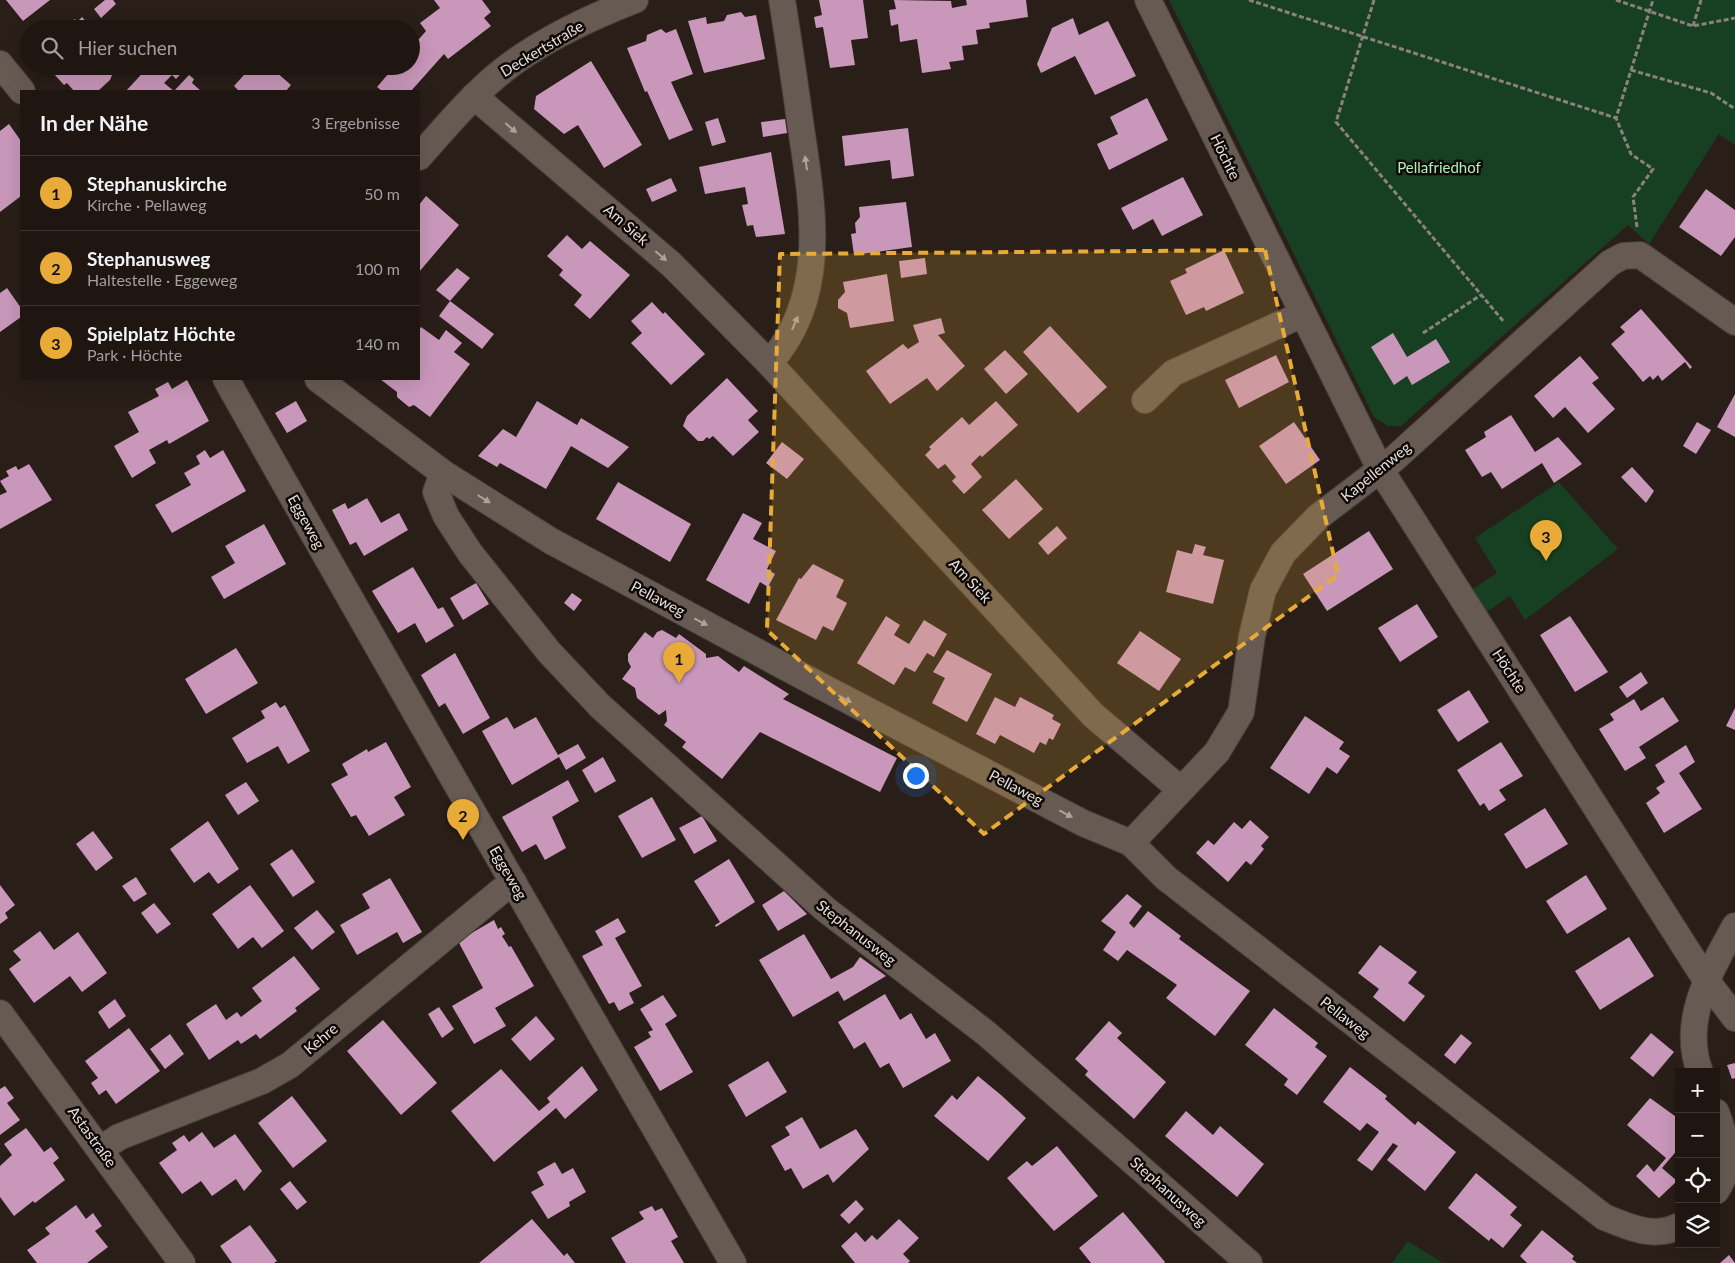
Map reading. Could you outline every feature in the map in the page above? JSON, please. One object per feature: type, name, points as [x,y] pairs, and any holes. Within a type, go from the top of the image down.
[{"type":"street","name":"Deckertstraße","points":[[420,156],[474,96],[496,76],[524,55],[566,31],[635,0]]},
{"type":"street","points":[[769,363],[786,345],[802,309],[810,274],[814,223],[782,0]]},
{"type":"street","name":"Höchte","points":[[1148,0],[1380,469],[1706,980],[1735,1018]]},
{"type":"street","points":[[0,64],[21,90]]},
{"type":"street","name":"Am Siek","points":[[474,96],[672,266],[769,363],[1093,715],[1180,789]]},
{"type":"street","name":"Kapellenweg","points":[[1131,843],[1217,752],[1241,712],[1252,636],[1263,590],[1284,553],[1318,517],[1394,459],[1610,263],[1623,256],[1640,255],[1735,322]]},
{"type":"street","points":[[1144,400],[1173,373],[1303,314]]},
{"type":"street","name":"Eggeweg","points":[[227,380],[404,696],[733,1263]]},
{"type":"street","name":"Pellaweg","points":[[319,380],[443,473],[551,541],[790,670],[1083,823],[1131,843],[1166,878],[1604,1217],[1634,1230],[1667,1232],[1675,1228]]},
{"type":"street","name":"Stephanusweg","points":[[443,473],[436,492],[446,516],[470,553],[549,652],[600,706],[825,909],[987,1034],[1249,1263]]},
{"type":"street","name":"Kehre","points":[[101,1149],[119,1137],[262,1081],[290,1065],[514,883]]},
{"type":"street","points":[[1698,1068],[1692,1028],[1706,980],[1735,926]]},
{"type":"street","name":"Astastraße","points":[[0,1013],[101,1149],[182,1263]]},
{"type":"street","points":[[1716,1113],[1725,1135],[1726,1167],[1720,1181]]},
{"type":"path","points":[[1249,0],[1361,38],[1616,118]]},
{"type":"path","points":[[1374,0],[1336,122],[1522,343]]},
{"type":"path","points":[[1616,0],[1693,26],[1735,18]]},
{"type":"path","points":[[1633,197],[1653,169],[1631,154],[1616,118],[1653,0]]},
{"type":"path","points":[[1693,26],[1700,0]]},
{"type":"path","points":[[1631,70],[1711,93],[1735,109]]},
{"type":"path","points":[[1423,333],[1481,294]]},
{"type":"highlighted area","points":[[1265,250],[1338,575],[984,834],[767,630],[780,254]]},
{"type":"green space","name":"Pellafriedhof","points":[[1169,0],[1735,0],[1735,145],[1719,134],[1649,244],[1628,225],[1401,426],[1388,426],[1374,417]]},
{"type":"green space","points":[[1559,482],[1618,549],[1525,620],[1510,596],[1485,613],[1471,590],[1497,573],[1475,538]]},
{"type":"green space","points":[[1408,1241],[1443,1263],[1392,1263]]},
{"type":"building","points":[[6,0],[50,0],[24,20],[22,20]]},
{"type":"building","points":[[105,0],[113,0],[116,4],[101,18],[94,9]]},
{"type":"building","points":[[434,0],[482,0],[491,12],[484,18],[491,26],[448,59],[444,54],[412,90],[381,90],[377,87],[387,75],[420,75],[420,38],[426,31],[420,23],[440,8]]},
{"type":"building","points":[[819,0],[863,0],[868,38],[851,40],[855,65],[830,68],[823,27],[816,28],[814,17],[822,15]]},
{"type":"building","points":[[894,0],[951,1],[952,8],[967,5],[966,0],[1026,0],[1028,17],[989,23],[990,28],[976,30],[978,44],[962,46],[964,60],[949,62],[951,69],[922,73],[917,39],[900,42],[898,24],[891,26],[889,10],[896,9]]},
{"type":"building","points":[[741,12],[745,17],[756,15],[765,59],[704,73],[688,21],[706,17],[707,24],[724,21],[727,15]]},
{"type":"building","points":[[1073,18],[1079,35],[1108,21],[1136,76],[1095,95],[1075,56],[1041,73],[1037,64],[1052,28]]},
{"type":"building","points":[[661,29],[666,33],[676,29],[693,74],[671,82],[693,130],[669,140],[647,91],[645,92],[627,48],[646,41],[647,35]]},
{"type":"building","points":[[591,61],[642,145],[604,168],[578,125],[564,134],[534,109],[536,96]]},
{"type":"building","points":[[55,75],[112,75],[110,80],[99,90],[73,90],[67,83],[64,85]]},
{"type":"building","points":[[141,75],[172,75],[164,83],[173,90],[127,90]]},
{"type":"building","points":[[189,75],[194,79],[192,83],[200,90],[175,90]]},
{"type":"building","points":[[244,75],[280,75],[291,85],[287,90],[238,90],[234,86]]},
{"type":"building","points":[[1147,98],[1168,140],[1109,170],[1097,144],[1118,134],[1110,117]]},
{"type":"building","points":[[718,118],[726,142],[712,146],[705,122]]},
{"type":"building","points":[[785,119],[787,133],[763,137],[761,122]]},
{"type":"building","points":[[9,124],[20,140],[20,197],[0,212],[0,131]]},
{"type":"building","points":[[908,128],[914,176],[892,179],[890,160],[845,166],[842,136]]},
{"type":"building","points":[[771,152],[785,234],[756,237],[753,225],[747,226],[742,205],[748,204],[745,187],[705,194],[699,167]]},
{"type":"building","points":[[1183,177],[1203,215],[1162,236],[1153,219],[1133,230],[1121,208]]},
{"type":"building","points":[[671,178],[677,191],[652,202],[646,189]]},
{"type":"building","points":[[1706,189],[1735,210],[1735,237],[1721,256],[1679,227]]},
{"type":"building","points":[[426,196],[459,225],[420,271],[420,204]]},
{"type":"building","points":[[906,202],[912,247],[854,255],[851,234],[856,233],[855,223],[860,217],[859,207]]},
{"type":"building","points":[[567,235],[582,249],[590,241],[630,275],[590,319],[574,305],[582,295],[559,275],[563,270],[547,256]]},
{"type":"building","points":[[1224,250],[1244,293],[1206,311],[1204,307],[1186,315],[1170,281],[1187,273],[1185,269]]},
{"type":"building","points":[[925,258],[927,274],[901,278],[899,261]]},
{"type":"building","points":[[457,268],[470,278],[450,301],[436,290]]},
{"type":"building","points":[[887,274],[894,321],[850,328],[847,313],[838,308],[838,300],[845,292],[843,282]]},
{"type":"building","points":[[7,288],[20,307],[20,318],[0,332],[0,293]]},
{"type":"building","points":[[450,301],[494,334],[482,349],[439,316]]},
{"type":"building","points":[[652,302],[663,314],[665,312],[705,354],[671,385],[631,343],[642,333],[631,321]]},
{"type":"building","points":[[1641,309],[1692,367],[1690,369],[1685,362],[1662,381],[1658,375],[1653,380],[1650,376],[1643,382],[1611,344],[1625,332],[1620,327]]},
{"type":"building","points":[[941,318],[945,333],[938,335],[965,366],[937,391],[927,378],[890,404],[866,371],[903,344],[908,349],[919,342],[913,325]]},
{"type":"building","points":[[1050,326],[1107,387],[1078,413],[1023,352]]},
{"type":"building","points":[[421,327],[439,340],[446,330],[462,343],[454,352],[470,364],[430,417],[414,405],[409,407],[397,397],[397,392],[381,380],[420,380]]},
{"type":"building","points":[[1393,333],[1407,357],[1436,339],[1450,362],[1412,385],[1407,376],[1394,385],[1371,347]]},
{"type":"building","points":[[1005,350],[1028,374],[1006,394],[984,369]]},
{"type":"building","points":[[1276,355],[1289,382],[1239,408],[1225,380]]},
{"type":"building","points":[[1580,356],[1599,378],[1592,383],[1615,409],[1588,433],[1565,407],[1553,418],[1534,396]]},
{"type":"building","points":[[727,378],[758,411],[748,420],[759,432],[733,456],[713,436],[709,439],[707,437],[703,441],[698,441],[683,426],[687,416]]},
{"type":"building","points":[[187,380],[209,421],[169,444],[167,440],[149,450],[156,463],[132,478],[114,446],[139,432],[128,412],[159,396],[155,389],[168,382],[172,389]]},
{"type":"building","points":[[1735,394],[1735,437],[1717,427]]},
{"type":"building","points":[[296,401],[307,421],[287,433],[275,413]]},
{"type":"building","points":[[537,401],[577,425],[581,418],[629,447],[608,468],[571,446],[546,489],[500,463],[497,467],[478,456],[503,429],[516,437]]},
{"type":"building","points":[[996,401],[1018,425],[982,457],[980,455],[971,464],[982,477],[964,494],[952,481],[956,477],[945,464],[938,469],[925,455],[931,449],[929,447],[962,417],[969,425]]},
{"type":"building","points":[[1511,415],[1535,452],[1558,437],[1582,464],[1554,483],[1542,463],[1502,489],[1491,472],[1482,477],[1465,450],[1486,437],[1484,432]]},
{"type":"building","points":[[1294,422],[1320,460],[1286,484],[1259,446]]},
{"type":"building","points":[[1697,422],[1711,430],[1696,454],[1683,446]]},
{"type":"building","points":[[782,442],[804,459],[787,479],[766,463]]},
{"type":"building","points":[[205,450],[210,458],[223,450],[246,491],[172,533],[155,505],[191,485],[184,473],[200,464],[196,456]]},
{"type":"building","points":[[29,464],[52,500],[0,529],[0,495],[7,492],[0,481],[9,476],[6,471],[16,466],[18,470]]},
{"type":"building","points":[[1632,467],[1654,491],[1646,503],[1621,477]]},
{"type":"building","points":[[1016,479],[1043,509],[1009,539],[982,510]]},
{"type":"building","points":[[618,482],[691,524],[670,562],[596,519]]},
{"type":"building","points":[[367,498],[381,523],[399,513],[408,530],[364,556],[356,542],[350,545],[332,510],[345,503],[348,509]]},
{"type":"building","points":[[743,513],[762,523],[753,539],[776,551],[767,569],[775,574],[768,587],[760,582],[749,604],[706,580]]},
{"type":"building","points":[[264,524],[286,564],[224,599],[211,577],[235,563],[225,546]]},
{"type":"building","points":[[1057,526],[1067,538],[1048,555],[1038,543]]},
{"type":"building","points":[[1369,531],[1393,569],[1327,611],[1303,574]]},
{"type":"building","points":[[1195,544],[1206,547],[1203,555],[1224,560],[1213,604],[1166,592],[1177,550],[1192,554]]},
{"type":"building","points":[[813,564],[844,580],[836,597],[847,603],[833,631],[823,626],[816,640],[776,620],[799,578],[801,579]]},
{"type":"building","points":[[413,567],[438,609],[443,607],[454,626],[426,643],[415,623],[398,633],[372,591]]},
{"type":"building","points":[[476,583],[489,604],[463,620],[450,598]]},
{"type":"building","points":[[572,593],[582,600],[574,611],[564,603]]},
{"type":"building","points":[[1417,604],[1438,637],[1400,662],[1378,628]]},
{"type":"building","points":[[886,616],[900,625],[894,635],[909,644],[924,620],[947,634],[934,657],[927,653],[915,672],[905,667],[894,685],[857,663]]},
{"type":"building","points":[[1570,616],[1608,672],[1575,692],[1540,635]]},
{"type":"building","points":[[662,630],[676,638],[679,634],[706,654],[706,658],[718,656],[739,672],[744,666],[789,694],[783,699],[897,758],[880,792],[760,732],[722,779],[682,747],[686,742],[664,725],[667,721],[666,710],[659,715],[637,698],[635,688],[622,679],[631,667],[628,661],[628,654],[645,632],[653,638],[657,632]]},
{"type":"building","points":[[1140,631],[1181,659],[1159,691],[1117,663]]},
{"type":"building","points":[[236,648],[258,683],[206,714],[185,679]]},
{"type":"building","points":[[947,650],[992,674],[967,722],[932,703],[945,678],[933,672]]},
{"type":"building","points":[[455,653],[490,718],[463,734],[445,703],[439,707],[421,675]]},
{"type":"building","points":[[1641,672],[1648,683],[1627,698],[1619,687]]},
{"type":"building","points":[[1469,690],[1489,722],[1458,742],[1437,710]]},
{"type":"building","points":[[995,697],[1015,707],[1020,697],[1054,715],[1052,719],[1061,724],[1053,740],[1049,738],[1046,745],[1040,742],[1034,753],[1000,735],[995,744],[976,734]]},
{"type":"building","points":[[1663,697],[1679,721],[1639,747],[1646,758],[1625,771],[1599,729],[1614,720],[1610,714],[1634,699],[1641,711]]},
{"type":"building","points":[[276,702],[280,708],[285,705],[310,751],[288,764],[278,746],[247,763],[232,738],[265,718],[261,711]]},
{"type":"building","points":[[1735,708],[1735,730],[1726,726]]},
{"type":"building","points":[[1305,716],[1344,742],[1339,749],[1350,756],[1337,774],[1327,767],[1309,794],[1270,768]]},
{"type":"building","points":[[507,717],[514,729],[536,717],[558,755],[578,744],[586,758],[566,770],[559,757],[512,785],[482,731]]},
{"type":"building","points":[[386,742],[411,787],[394,797],[405,815],[369,836],[356,815],[351,817],[331,784],[348,775],[342,764],[367,749],[368,752]]},
{"type":"building","points":[[1501,742],[1523,776],[1499,790],[1506,800],[1489,811],[1484,803],[1480,806],[1457,770]]},
{"type":"building","points":[[1686,745],[1695,762],[1679,773],[1702,809],[1664,833],[1646,803],[1660,793],[1656,788],[1665,782],[1655,765]]},
{"type":"building","points":[[603,757],[616,781],[595,793],[582,770]]},
{"type":"building","points":[[568,780],[579,801],[552,817],[566,848],[545,860],[536,844],[522,852],[502,817]]},
{"type":"building","points":[[246,782],[259,801],[238,815],[225,795]]},
{"type":"building","points":[[652,797],[676,840],[642,858],[618,816]]},
{"type":"building","points":[[1545,808],[1568,844],[1526,869],[1504,834]]},
{"type":"building","points":[[702,816],[717,841],[694,854],[679,828]]},
{"type":"building","points":[[1250,820],[1269,837],[1261,846],[1264,849],[1251,865],[1246,861],[1228,882],[1196,853],[1208,840],[1214,845],[1234,822],[1242,829]]},
{"type":"building","points":[[208,821],[239,869],[218,884],[209,872],[194,883],[170,849]]},
{"type":"building","points":[[93,831],[113,858],[96,871],[76,844]]},
{"type":"building","points":[[292,849],[315,882],[293,897],[270,864]]},
{"type":"building","points":[[729,859],[755,902],[716,927],[715,925],[720,922],[694,881]]},
{"type":"building","points":[[1586,875],[1607,909],[1567,934],[1546,901]]},
{"type":"building","points":[[136,877],[147,894],[134,902],[122,886]]},
{"type":"building","points":[[390,878],[422,932],[403,943],[397,932],[357,955],[340,925],[370,908],[362,894]]},
{"type":"building","points":[[0,885],[15,905],[5,913],[8,918],[0,924]]},
{"type":"building","points":[[250,885],[284,931],[262,948],[253,937],[238,949],[212,914]]},
{"type":"building","points":[[784,891],[807,914],[778,931],[762,905]]},
{"type":"building","points":[[1127,894],[1142,906],[1129,923],[1134,928],[1148,911],[1181,936],[1179,939],[1250,991],[1215,1036],[1166,998],[1177,985],[1127,950],[1118,961],[1103,950],[1116,932],[1101,921]]},
{"type":"building","points":[[154,903],[171,924],[157,934],[141,913]]},
{"type":"building","points":[[317,910],[335,932],[312,950],[294,928]]},
{"type":"building","points":[[618,918],[626,932],[615,938],[642,986],[629,993],[634,1003],[619,1011],[614,1002],[609,1004],[582,956],[603,945],[595,931]]},
{"type":"building","points":[[494,920],[498,929],[501,927],[505,934],[502,936],[509,947],[511,946],[534,986],[495,1008],[506,1026],[474,1044],[452,1006],[483,988],[458,941]]},
{"type":"building","points":[[40,931],[54,950],[78,932],[107,973],[82,992],[70,976],[34,1003],[9,969],[21,960],[13,951]]},
{"type":"building","points":[[804,934],[831,979],[853,967],[860,957],[886,976],[844,1001],[838,991],[793,1017],[759,960]]},
{"type":"building","points":[[1629,937],[1654,976],[1600,1010],[1575,971]]},
{"type":"building","points":[[1380,945],[1417,972],[1408,983],[1425,996],[1404,1022],[1373,997],[1379,989],[1358,973]]},
{"type":"building","points":[[294,956],[320,989],[295,1008],[297,1011],[260,1039],[256,1034],[241,1044],[238,1040],[209,1060],[186,1024],[216,1004],[226,1020],[237,1012],[241,1017],[262,1001],[252,988]]},
{"type":"building","points":[[885,994],[900,1020],[911,1013],[926,1039],[935,1033],[951,1061],[903,1088],[889,1063],[880,1068],[865,1042],[854,1049],[838,1022]]},
{"type":"building","points":[[663,995],[677,1016],[665,1024],[693,1072],[660,1091],[634,1047],[651,1037],[648,1032],[653,1030],[640,1009]]},
{"type":"building","points":[[115,999],[126,1016],[109,1029],[98,1012]]},
{"type":"building","points":[[439,1007],[454,1029],[442,1038],[428,1014]]},
{"type":"building","points":[[1274,1008],[1318,1043],[1315,1047],[1327,1056],[1297,1095],[1284,1085],[1288,1079],[1245,1045]]},
{"type":"building","points":[[536,1016],[555,1039],[530,1061],[511,1039]]},
{"type":"building","points":[[383,1020],[437,1083],[401,1115],[347,1051]]},
{"type":"building","points":[[1109,1021],[1122,1033],[1117,1038],[1166,1082],[1134,1119],[1085,1075],[1088,1071],[1075,1059]]},
{"type":"building","points":[[129,1028],[160,1071],[116,1104],[106,1090],[99,1095],[91,1083],[98,1078],[85,1061]]},
{"type":"building","points":[[1651,1033],[1674,1052],[1653,1077],[1630,1058]]},
{"type":"building","points":[[170,1034],[184,1054],[165,1069],[150,1049]]},
{"type":"building","points":[[1461,1034],[1472,1043],[1455,1064],[1444,1055]]},
{"type":"building","points":[[768,1061],[787,1092],[746,1117],[728,1085]]},
{"type":"building","points":[[1735,1063],[1735,1078],[1732,1079],[1727,1065]]},
{"type":"building","points":[[582,1066],[598,1090],[565,1119],[556,1108],[494,1162],[451,1111],[501,1069],[539,1111],[550,1102],[547,1098]]},
{"type":"building","points":[[1350,1067],[1387,1096],[1385,1099],[1415,1125],[1418,1121],[1456,1152],[1425,1191],[1387,1160],[1398,1146],[1393,1143],[1372,1171],[1357,1160],[1379,1132],[1367,1123],[1360,1131],[1323,1102]]},
{"type":"building","points":[[978,1076],[1026,1118],[988,1161],[934,1116],[952,1095],[957,1100]]},
{"type":"building","points":[[5,1086],[14,1098],[7,1103],[20,1120],[0,1135],[0,1089]]},
{"type":"building","points":[[292,1096],[327,1141],[293,1168],[258,1123]]},
{"type":"building","points":[[1650,1098],[1675,1116],[1675,1153],[1662,1168],[1675,1179],[1675,1183],[1659,1198],[1636,1176],[1647,1164],[1654,1172],[1666,1158],[1627,1125]]},
{"type":"building","points":[[1186,1111],[1213,1135],[1220,1126],[1264,1164],[1237,1197],[1165,1136]]},
{"type":"building","points":[[802,1117],[820,1149],[856,1129],[869,1149],[833,1183],[828,1174],[803,1189],[791,1168],[785,1171],[771,1146],[790,1135],[785,1127]]},
{"type":"building","points":[[26,1128],[44,1152],[51,1147],[59,1158],[53,1163],[65,1180],[14,1216],[0,1197],[0,1166],[12,1155],[4,1144]]},
{"type":"building","points":[[202,1132],[214,1148],[235,1134],[262,1171],[244,1191],[236,1179],[212,1196],[201,1181],[182,1194],[159,1163],[177,1150],[172,1143],[184,1135],[189,1142]]},
{"type":"building","points":[[1057,1146],[1098,1196],[1054,1231],[1007,1178],[1027,1161],[1032,1166]]},
{"type":"building","points":[[555,1162],[562,1174],[573,1168],[586,1192],[569,1202],[570,1206],[548,1219],[531,1192],[544,1185],[537,1172]]},
{"type":"building","points":[[1476,1173],[1517,1207],[1510,1215],[1522,1225],[1503,1248],[1491,1238],[1489,1241],[1448,1208]]},
{"type":"building","points":[[290,1181],[307,1202],[297,1210],[280,1189]]},
{"type":"building","points":[[856,1200],[864,1209],[849,1224],[840,1215]]},
{"type":"building","points":[[76,1205],[86,1219],[93,1213],[102,1226],[95,1231],[108,1247],[87,1263],[37,1263],[27,1250],[50,1234],[45,1228]]},
{"type":"building","points":[[652,1206],[655,1211],[662,1208],[678,1237],[671,1241],[684,1263],[626,1263],[611,1238],[644,1219],[639,1212]]},
{"type":"building","points":[[1123,1212],[1164,1263],[1091,1263],[1079,1248]]},
{"type":"building","points":[[532,1219],[564,1256],[567,1253],[575,1263],[479,1263]]},
{"type":"building","points":[[899,1219],[919,1238],[903,1254],[910,1261],[908,1263],[855,1263],[841,1246],[856,1232],[865,1242],[872,1235],[877,1240]]},
{"type":"building","points":[[250,1225],[277,1261],[274,1263],[232,1263],[220,1246]]},
{"type":"building","points":[[1542,1230],[1574,1256],[1572,1259],[1577,1263],[1527,1263],[1520,1256]]},
{"type":"building","points":[[1729,1255],[1735,1263],[1720,1263]]},
{"type":"place","name":"Spielplatz Höchte","points":[[1546,561]]},
{"type":"place","name":"Stephanuskirche","points":[[679,683]]},
{"type":"place","name":"Stephanusweg","points":[[463,840]]}]
